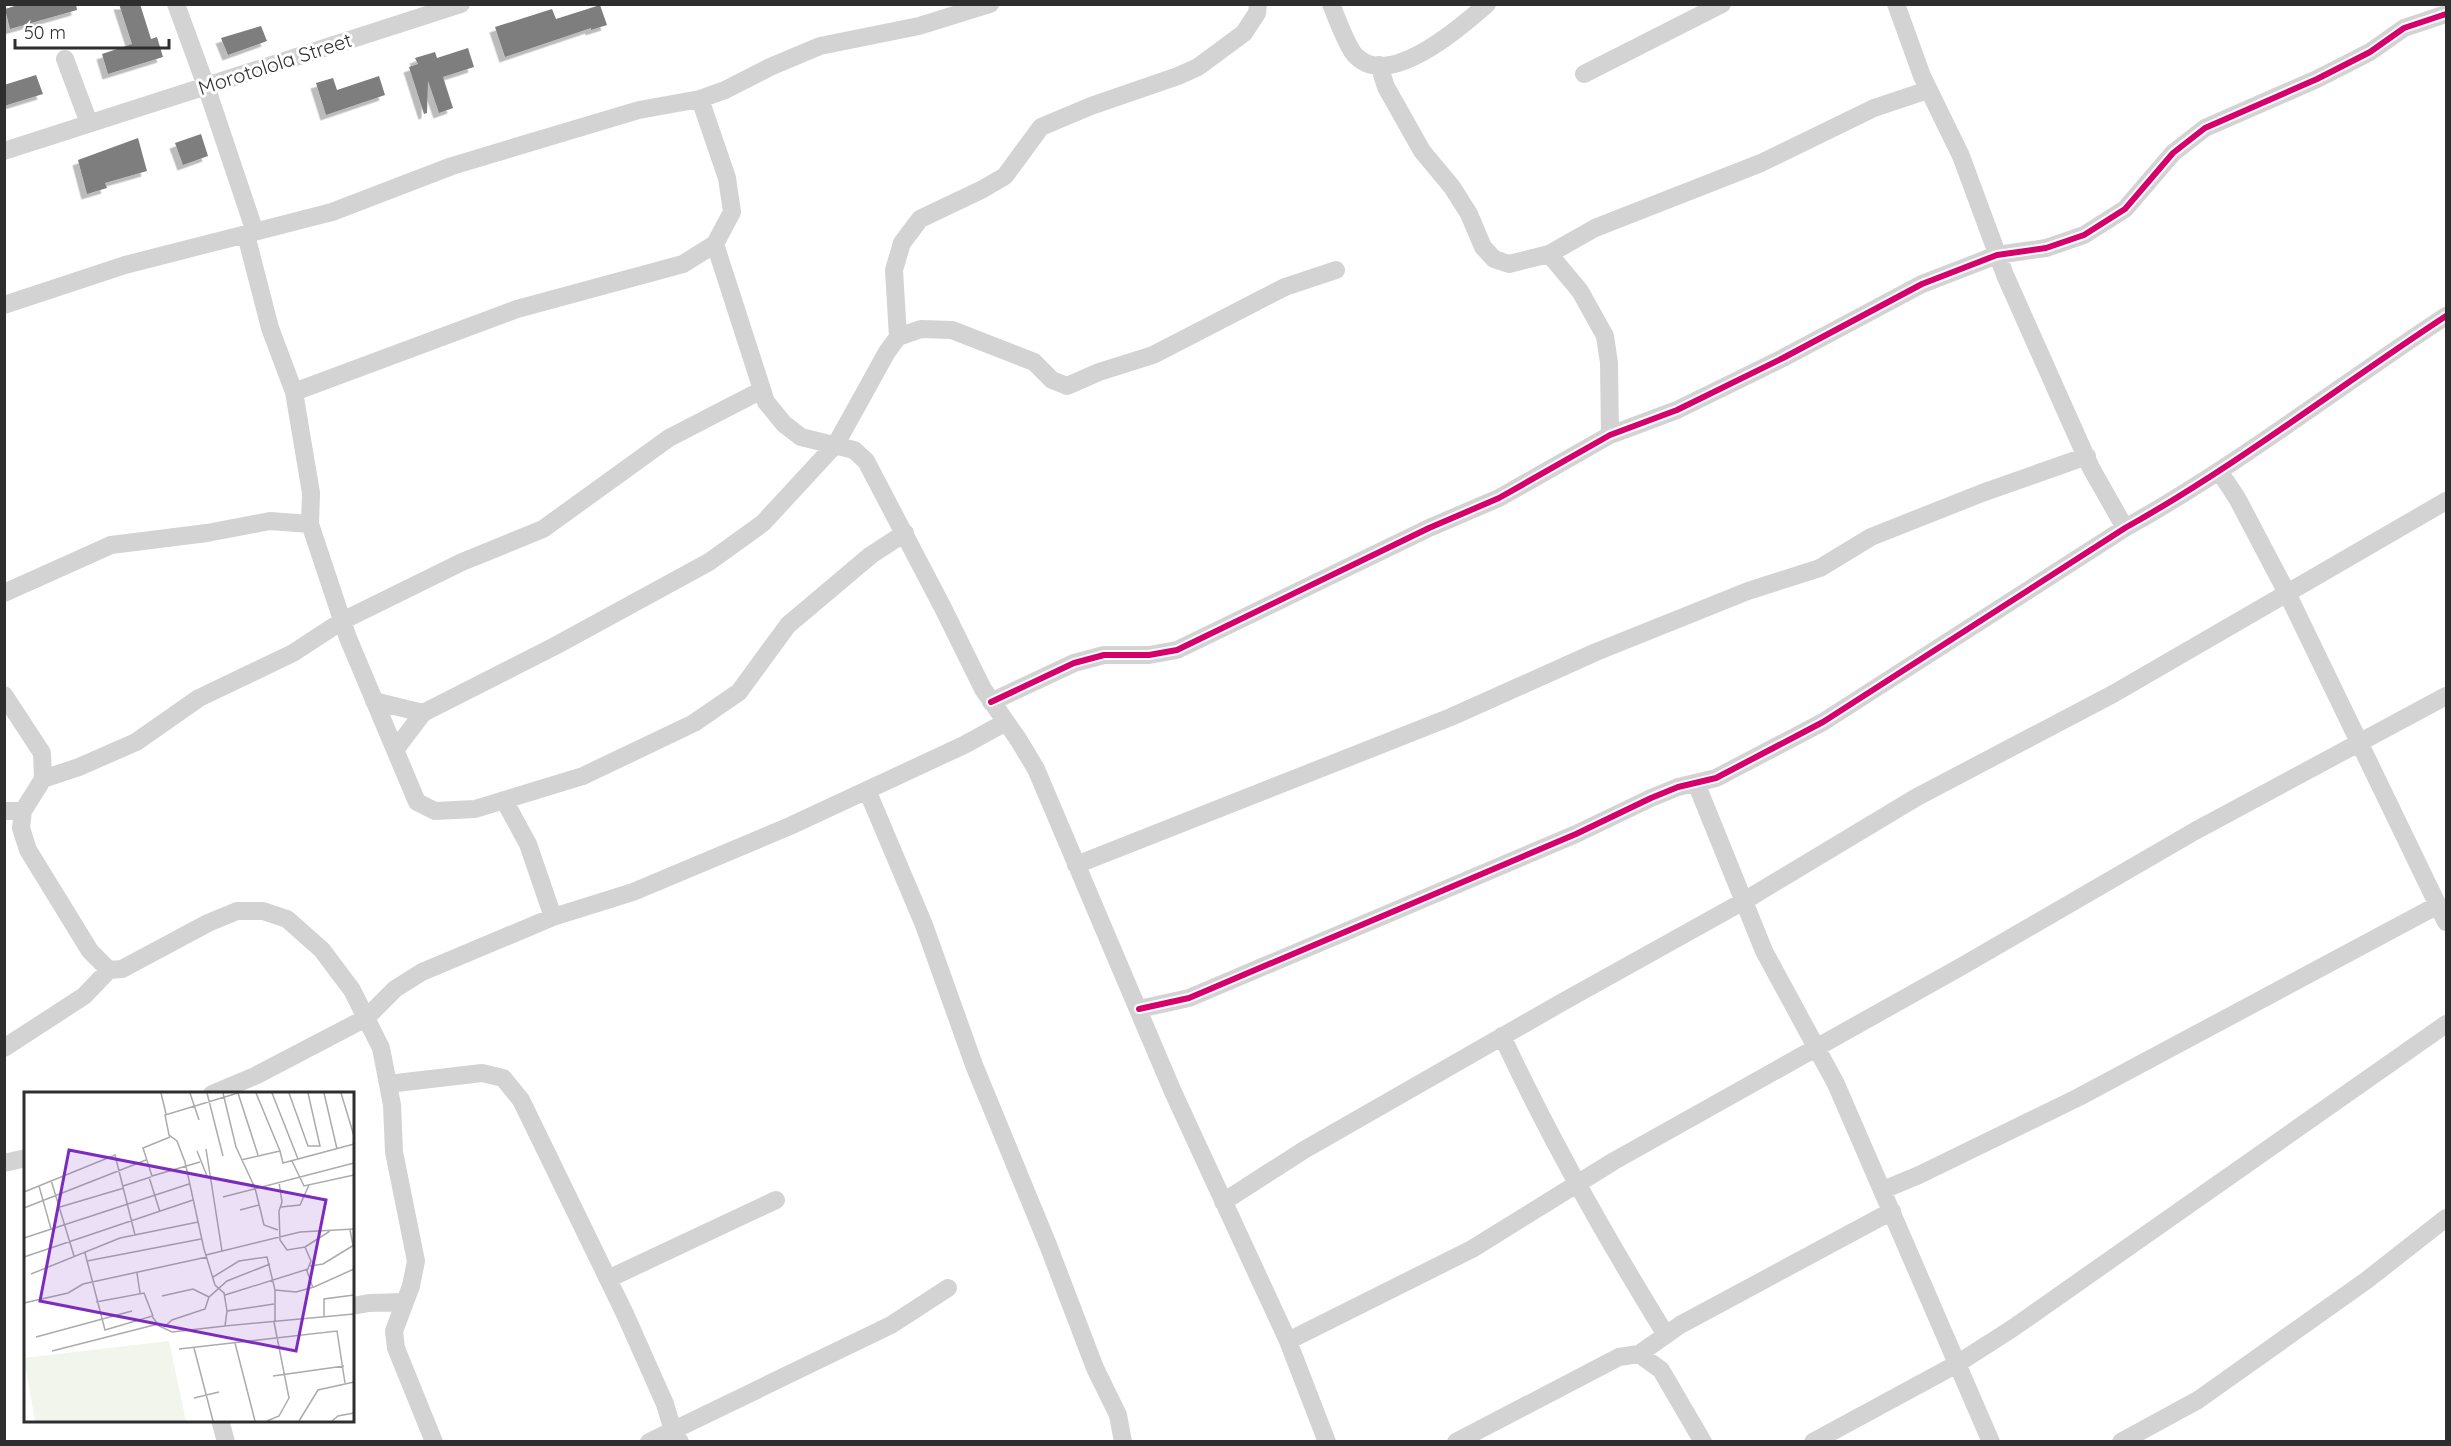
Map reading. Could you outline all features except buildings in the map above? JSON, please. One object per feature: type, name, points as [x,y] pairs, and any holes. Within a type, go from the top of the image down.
[{"type":"street","points":[[176,4],[206,86],[251,234],[270,328],[294,392],[311,493],[310,524],[342,621],[417,802],[435,811],[475,809],[583,776],[694,723],[739,692],[788,625],[871,555],[905,533]]},
{"type":"street","name":"Morotolola Street","points":[[4,151],[461,4]]},
{"type":"street","points":[[4,305],[125,265],[332,212],[452,166],[639,110],[700,99],[725,90],[770,67],[820,46],[919,26],[990,4]]},
{"type":"street","points":[[898,337],[894,270],[902,243],[920,219],[1005,176],[1041,127],[1090,106],[1198,67],[1244,33],[1257,13],[1258,4]]},
{"type":"street","points":[[1330,4],[1354,55],[1370,66],[1390,65],[1424,52],[1457,30],[1487,4]]},
{"type":"street","points":[[1584,74],[1722,4]]},
{"type":"street","points":[[1896,4],[1928,90],[1962,156],[1985,215],[1996,255],[2087,456],[2125,528]]},
{"type":"street","points":[[991,702],[1074,663],[1104,655],[1149,656],[1177,650],[1429,528],[1499,498],[1610,435],[1677,410],[1783,358],[1922,284],[1996,255],[2046,248],[2085,235],[2125,209],[2173,153],[2205,128],[2317,79],[2370,52],[2404,28],[2446,14]]},
{"type":"street","points":[[65,59],[89,123]]},
{"type":"street","points":[[1379,65],[1386,87],[1422,151],[1452,187],[1469,214],[1483,247],[1494,259],[1509,264],[1549,255],[1595,228],[1761,162],[1874,108],[1928,90]]},
{"type":"street","points":[[294,392],[517,309],[683,264],[715,244],[732,212],[727,178],[700,99]]},
{"type":"street","points":[[715,244],[766,402],[784,424],[809,439],[854,450],[866,461],[905,533],[983,689],[1036,769],[1222,1202],[1288,1341],[1327,1442]]},
{"type":"street","points":[[1549,255],[1580,291],[1605,336],[1609,363],[1610,435]]},
{"type":"street","points":[[395,750],[423,713],[555,646],[709,562],[763,523],[836,444],[887,352],[898,337],[921,329],[952,330],[1034,362],[1052,380],[1067,386],[1099,372],[1153,355],[1285,287],[1336,270]]},
{"type":"street","points":[[1139,1009],[1189,998],[1576,834],[1651,798],[1716,778],[1823,722],[2125,528],[2219,471],[2446,316]]},
{"type":"street","points":[[43,779],[79,767],[136,742],[199,698],[293,653],[342,621],[462,562],[543,529],[669,438],[762,390]]},
{"type":"street","points":[[1076,865],[1451,717],[1596,652],[1737,595],[1820,568],[1882,533],[1982,493],[2087,456]]},
{"type":"street","points":[[2219,471],[2237,498],[2287,593],[2446,922]]},
{"type":"street","points":[[1222,1202],[1304,1150],[1744,901],[1917,797],[2113,694],[2446,501]]},
{"type":"street","points":[[4,593],[111,545],[270,521],[310,524]]},
{"type":"street","points":[[4,695],[42,753],[43,779],[23,811],[21,828],[28,850],[90,951],[109,970]]},
{"type":"street","points":[[1288,1341],[1472,1249],[1577,1184],[2195,831],[2446,696]]},
{"type":"street","points":[[374,701],[423,713]]},
{"type":"street","points":[[217,1092],[255,1076],[366,1018],[395,989],[422,972],[553,918],[633,892],[790,825],[964,745],[1006,722]]},
{"type":"street","points":[[1696,783],[1764,951],[1836,1083],[1990,1442]]},
{"type":"street","points":[[867,790],[924,925],[974,1065],[1048,1245],[1095,1368],[1118,1415],[1123,1441]]},
{"type":"street","points":[[504,800],[528,844],[553,918]]},
{"type":"street","points":[[4,811],[23,811]]},
{"type":"street","points":[[1883,1190],[1919,1175],[2079,1097],[2438,905]]},
{"type":"street","points":[[4,1048],[84,996],[109,970],[122,969],[208,922],[237,911],[263,911],[288,919],[322,950],[352,990],[381,1048],[392,1105],[394,1152],[416,1261],[411,1286],[394,1331],[396,1348],[434,1442]]},
{"type":"street","points":[[1813,1442],[1957,1364],[2167,1221],[2446,1024]]},
{"type":"street","points":[[1502,1036],[1533,1102],[1577,1184],[1666,1335]]},
{"type":"street","points":[[388,1084],[482,1073],[503,1078],[521,1100],[608,1279],[665,1404],[677,1436]]},
{"type":"street","points":[[4,1163],[24,1158]]},
{"type":"street","points":[[608,1279],[776,1200]]},
{"type":"street","points":[[1456,1442],[1619,1357],[1639,1354],[1680,1324],[1892,1211]]},
{"type":"street","points":[[2121,1442],[2198,1400],[2367,1280],[2446,1218]]},
{"type":"street","points":[[649,1442],[677,1436],[891,1326],[948,1288]]},
{"type":"street","points":[[354,1306],[405,1302]]},
{"type":"street","points":[[1639,1354],[1661,1370],[1703,1442]]},
{"type":"street","points":[[221,1422],[226,1442]]},
{"type":"cycle path","points":[[991,702],[1074,663],[1104,655],[1149,655],[1177,650],[1429,528],[1499,498],[1610,435],[1677,410],[1783,358],[1922,284],[1997,255],[2046,248],[2084,235],[2125,209],[2173,153],[2205,128],[2317,79],[2370,52],[2404,28],[2446,14]]},
{"type":"cycle path","points":[[1139,1009],[1189,998],[1576,834],[1651,798],[1678,787],[1716,778],[1823,722],[2125,528],[2248,452],[2446,316]]}]
